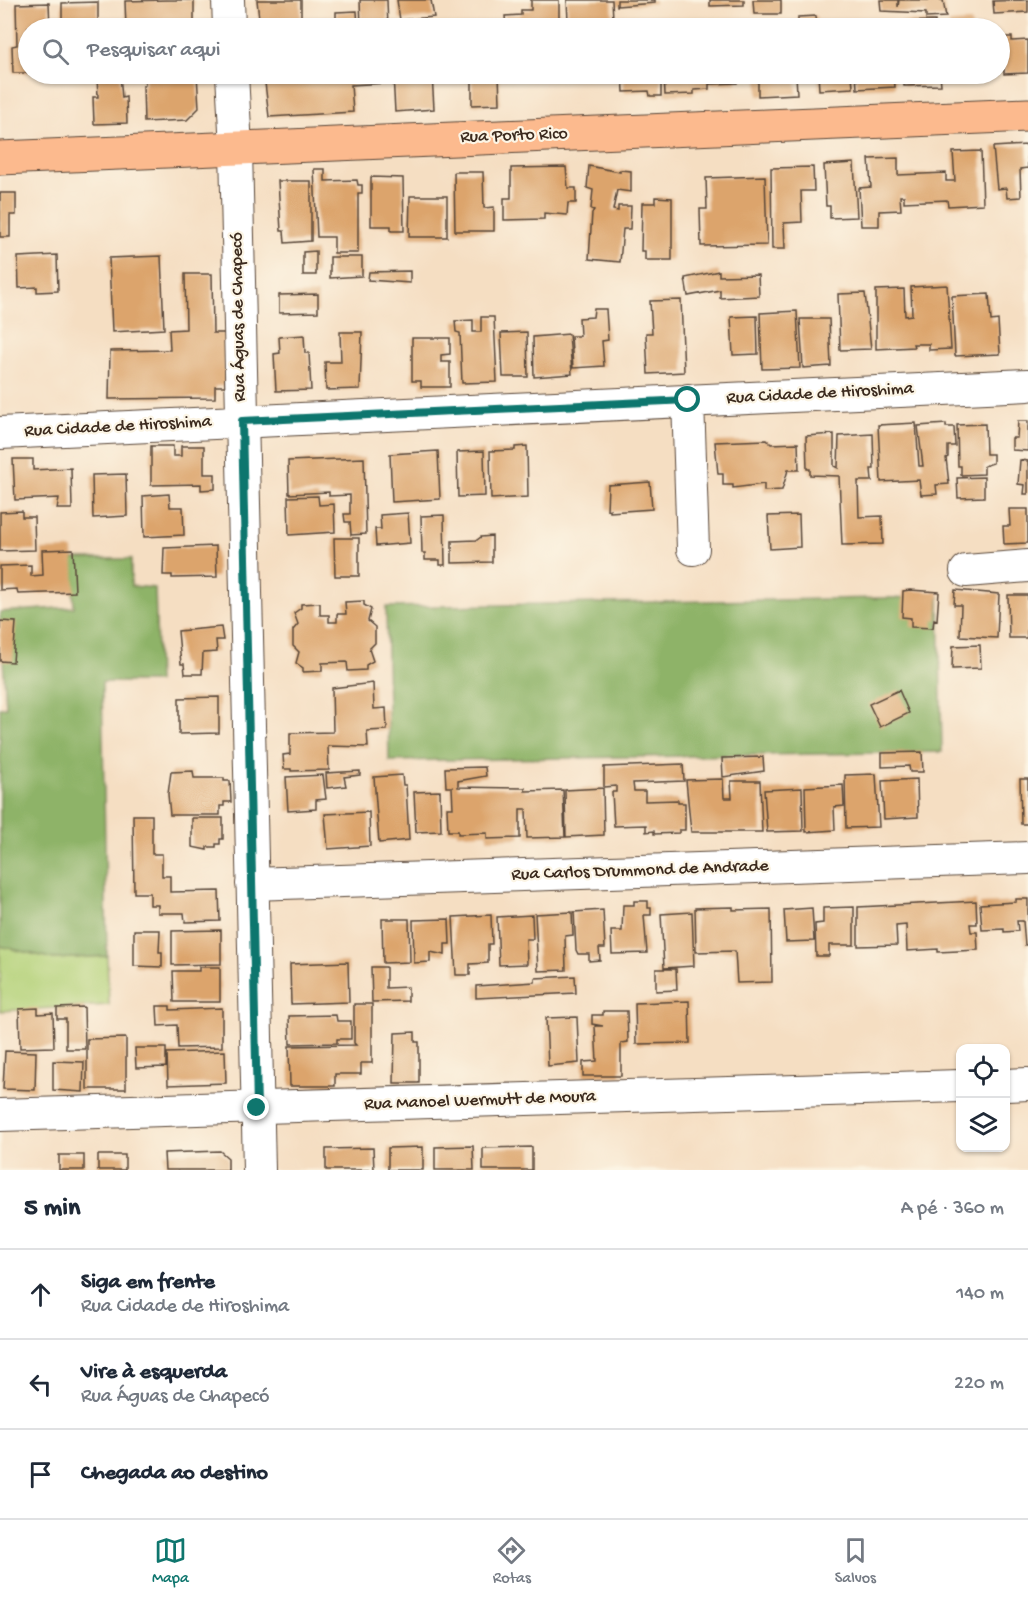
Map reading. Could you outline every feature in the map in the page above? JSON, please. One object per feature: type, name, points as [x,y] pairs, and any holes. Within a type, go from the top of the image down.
[{"type":"main road","name":"Rua Porto Rico","points":[[0,158],[1028,115]]},
{"type":"street","points":[[228,0],[229,18]]},
{"type":"street","name":"Rua Águas de Chapecó","points":[[233,84],[236,148],[259,1170]]},
{"type":"street","name":"Rua Cidade de Hiroshima","points":[[0,433],[1028,385]]},
{"type":"street","points":[[688,400],[693,549]]},
{"type":"street","points":[[966,572],[1028,566]]},
{"type":"street","name":"Rua Carlos Drummond de Andrade","points":[[252,884],[1028,858]]},
{"type":"street","points":[[1010,1085],[1028,1084]]},
{"type":"street","name":"Rua Manoel Wermutt de Moura","points":[[0,1115],[956,1086]]},
{"type":"green space","points":[[71,559],[131,559],[131,586],[155,588],[158,682],[102,682],[107,956],[54,959],[0,946],[0,708],[6,707],[0,612],[74,607]]},
{"type":"green space","points":[[939,597],[942,752],[389,761],[386,607]]},
{"type":"green space","points":[[0,946],[54,959],[107,956],[109,1005],[0,1011]]},
{"type":"building","points":[[194,0],[194,18],[126,18],[125,1]]},
{"type":"building","points":[[257,0],[301,0],[301,18],[259,18]]},
{"type":"building","points":[[360,0],[387,0],[388,18],[361,18]]},
{"type":"building","points":[[397,0],[431,0],[434,17],[400,18]]},
{"type":"building","points":[[531,0],[559,0],[559,18],[505,18],[505,16],[521,15],[521,10],[531,10]]},
{"type":"building","points":[[567,0],[612,0],[613,18],[568,18]]},
{"type":"building","points":[[617,0],[655,0],[655,3],[617,6]]},
{"type":"building","points":[[710,0],[744,0],[744,5],[710,6]]},
{"type":"building","points":[[753,0],[781,0],[781,14],[754,14]]},
{"type":"building","points":[[880,0],[898,0],[898,7],[899,0],[943,0],[946,17],[926,18],[926,13],[881,11]]},
{"type":"building","points":[[1028,0],[1028,12],[994,14],[993,1]]},
{"type":"building","points":[[98,2],[98,18],[62,18],[62,3]]},
{"type":"building","points":[[49,3],[50,18],[18,18],[18,73],[13,73],[12,46],[17,45],[16,4]]},
{"type":"building","points":[[357,11],[357,18],[336,18],[336,12]]},
{"type":"building","points":[[816,16],[816,18],[798,18]]},
{"type":"building","points":[[1010,37],[1012,41],[1028,40],[1028,73],[1010,74]]},
{"type":"building","points":[[97,84],[121,84],[122,98],[126,97],[127,123],[94,124],[93,97],[98,97]]},
{"type":"building","points":[[198,84],[199,108],[187,120],[144,122],[143,85]]},
{"type":"building","points":[[265,84],[368,84],[351,85],[353,112],[269,117]]},
{"type":"building","points":[[394,84],[433,84],[434,109],[395,112]]},
{"type":"building","points":[[472,84],[499,84],[500,104],[472,105]]},
{"type":"building","points":[[624,84],[661,84],[661,96],[650,96],[649,91],[624,92]]},
{"type":"building","points":[[664,84],[709,84],[709,89],[694,90],[694,94],[665,95]]},
{"type":"building","points":[[758,84],[796,84],[797,94],[758,96]]},
{"type":"building","points":[[819,84],[853,84],[853,88],[819,90]]},
{"type":"building","points":[[857,84],[895,84],[895,87],[857,89]]},
{"type":"building","points":[[904,84],[941,85],[904,86]]},
{"type":"building","points":[[1027,145],[1028,168],[1020,169],[1021,197],[1007,198],[1006,188],[997,189],[993,147]]},
{"type":"building","points":[[981,151],[983,204],[948,206],[947,200],[904,202],[904,196],[900,196],[901,210],[879,211],[879,226],[861,226],[859,188],[871,187],[869,159],[898,158],[898,175],[946,173],[946,181],[955,181],[953,152]]},
{"type":"building","points":[[854,163],[857,217],[830,218],[830,206],[826,206],[824,165]]},
{"type":"building","points":[[589,166],[620,172],[620,170],[631,171],[631,192],[617,190],[613,210],[618,211],[618,206],[631,206],[630,229],[623,229],[620,262],[589,259],[594,210],[591,209],[593,190],[587,188]]},
{"type":"building","points":[[566,167],[568,188],[576,188],[576,203],[568,203],[567,215],[544,213],[544,219],[504,220],[504,198],[511,198],[511,168]]},
{"type":"building","points":[[813,167],[814,191],[801,191],[802,222],[784,223],[785,249],[772,249],[771,168]]},
{"type":"building","points":[[314,169],[325,169],[325,181],[357,180],[358,185],[362,185],[362,193],[358,193],[358,253],[334,253],[334,237],[317,237]]},
{"type":"building","points":[[454,172],[483,172],[484,208],[494,207],[494,231],[455,231]]},
{"type":"building","points":[[765,176],[767,245],[701,246],[700,209],[707,209],[706,178]]},
{"type":"building","points":[[371,177],[403,178],[404,231],[391,231],[391,226],[371,226]]},
{"type":"building","points":[[278,181],[311,181],[311,241],[285,243],[284,231],[281,231]]},
{"type":"building","points":[[0,193],[16,193],[16,215],[10,215],[10,237],[0,237]]},
{"type":"building","points":[[410,196],[447,196],[447,237],[409,237]]},
{"type":"building","points":[[655,197],[672,198],[672,260],[645,260],[645,251],[641,251],[642,203],[655,203]]},
{"type":"building","points":[[316,251],[316,275],[303,275],[303,252]]},
{"type":"building","points":[[57,255],[58,291],[37,292],[37,287],[19,288],[18,257]]},
{"type":"building","points":[[161,256],[164,329],[112,332],[109,258]]},
{"type":"building","points":[[330,257],[362,257],[362,276],[330,278]]},
{"type":"building","points":[[410,271],[410,283],[368,280],[369,272]]},
{"type":"building","points":[[719,271],[719,276],[758,275],[759,296],[720,298],[720,290],[688,296],[685,278]]},
{"type":"building","points":[[185,274],[212,274],[213,333],[225,333],[225,386],[215,386],[215,398],[109,399],[110,351],[170,350],[169,330],[186,329]]},
{"type":"building","points":[[947,285],[951,349],[929,350],[929,344],[913,344],[914,347],[876,349],[876,290],[904,289],[905,316],[912,315],[911,287]]},
{"type":"building","points":[[865,293],[871,349],[840,350],[838,294]]},
{"type":"building","points":[[318,294],[318,312],[279,313],[279,295]]},
{"type":"building","points":[[989,294],[991,321],[998,320],[1000,354],[955,356],[952,296]]},
{"type":"building","points":[[681,300],[684,372],[648,374],[646,333],[652,333],[650,301]]},
{"type":"building","points":[[594,309],[606,309],[608,340],[602,341],[604,366],[573,368],[571,336],[580,336],[579,318],[593,317]]},
{"type":"building","points":[[797,311],[800,368],[762,369],[760,313]]},
{"type":"building","points":[[757,316],[758,354],[733,355],[731,317]]},
{"type":"building","points":[[481,317],[494,317],[497,382],[462,383],[460,333],[456,332],[455,321],[473,320],[473,332],[481,332]]},
{"type":"building","points":[[800,319],[829,319],[831,366],[803,368]]},
{"type":"building","points":[[340,332],[362,332],[360,389],[326,390],[325,362],[341,362]]},
{"type":"building","points":[[527,332],[528,377],[503,377],[501,333]]},
{"type":"building","points":[[569,334],[572,374],[534,377],[533,337]]},
{"type":"building","points":[[304,335],[305,353],[309,353],[311,390],[276,391],[274,354],[280,353],[279,337]]},
{"type":"building","points":[[412,338],[450,338],[450,354],[441,355],[441,362],[450,362],[450,387],[421,387],[421,381],[412,381]]},
{"type":"building","points":[[1018,421],[1028,421],[1028,451],[1012,450],[1012,438],[1017,438]]},
{"type":"building","points":[[916,423],[919,466],[923,466],[918,426],[946,424],[946,427],[954,427],[955,446],[948,446],[948,457],[946,458],[949,484],[936,485],[937,494],[921,495],[919,480],[881,482],[878,425]]},
{"type":"building","points":[[985,424],[986,454],[993,454],[993,463],[984,466],[984,474],[961,475],[961,466],[958,466],[957,425]]},
{"type":"building","points":[[834,434],[834,466],[838,468],[839,436],[873,434],[872,481],[858,481],[859,517],[882,516],[883,544],[842,545],[839,476],[810,475],[810,469],[807,469],[806,436]]},
{"type":"building","points":[[767,440],[771,444],[798,443],[799,470],[788,470],[782,490],[764,491],[764,484],[733,488],[733,485],[723,485],[723,474],[718,474],[715,442]]},
{"type":"building","points":[[151,446],[173,446],[173,456],[181,456],[181,446],[204,446],[204,474],[215,474],[215,489],[201,490],[201,484],[151,485]]},
{"type":"building","points":[[527,446],[528,497],[491,499],[490,451],[515,450],[515,447]]},
{"type":"building","points":[[438,451],[440,499],[392,502],[390,454]]},
{"type":"building","points":[[484,451],[485,496],[458,497],[457,452]]},
{"type":"building","points":[[364,458],[366,534],[351,535],[350,522],[345,522],[344,514],[350,514],[350,495],[329,496],[329,492],[289,494],[288,461]]},
{"type":"building","points":[[13,459],[33,459],[33,470],[71,468],[72,509],[57,509],[59,498],[15,500]]},
{"type":"building","points":[[1020,460],[1028,461],[1028,494],[1024,494],[1025,485],[1018,484]]},
{"type":"building","points":[[126,474],[127,516],[93,518],[92,475]]},
{"type":"building","points":[[984,477],[984,497],[958,498],[957,478]]},
{"type":"building","points":[[650,482],[652,509],[610,512],[610,509],[607,510],[608,485]]},
{"type":"building","points":[[169,494],[170,507],[183,507],[184,535],[144,537],[143,496]]},
{"type":"building","points":[[318,496],[319,505],[334,504],[335,532],[289,535],[288,497]]},
{"type":"building","points":[[1009,509],[1028,509],[1028,543],[1004,544],[1003,526],[1010,526]]},
{"type":"building","points":[[22,511],[22,517],[34,517],[35,550],[0,551],[0,512]]},
{"type":"building","points":[[408,513],[410,543],[376,546],[375,529],[381,529],[380,515]]},
{"type":"building","points":[[444,515],[445,565],[440,565],[440,560],[425,560],[425,553],[422,553],[421,516]]},
{"type":"building","points":[[799,515],[800,547],[770,549],[768,516]]},
{"type":"building","points":[[492,536],[492,562],[452,563],[452,541],[477,540],[481,537]]},
{"type":"building","points":[[334,538],[359,538],[359,576],[335,576]]},
{"type":"building","points":[[216,546],[217,577],[172,578],[172,575],[163,575],[164,548]]},
{"type":"building","points":[[73,549],[75,592],[18,594],[17,589],[0,590],[0,566],[31,565],[31,576],[43,575],[42,550]]},
{"type":"building","points":[[955,590],[999,594],[997,638],[960,636],[961,605],[954,605]]},
{"type":"building","points":[[903,591],[939,592],[937,620],[934,619],[933,628],[911,627],[911,618],[902,617]]},
{"type":"building","points":[[1008,595],[1028,595],[1027,638],[1009,638]]},
{"type":"building","points":[[364,601],[364,605],[371,609],[368,621],[375,627],[375,643],[369,649],[373,661],[366,665],[366,670],[348,671],[347,662],[322,663],[322,671],[303,672],[303,668],[296,663],[299,652],[293,646],[293,630],[298,624],[294,613],[301,608],[301,604],[320,603],[320,615],[329,615],[329,622],[337,622],[337,614],[346,614],[345,602]]},
{"type":"building","points":[[0,621],[16,622],[13,662],[0,661]]},
{"type":"building","points":[[221,627],[223,640],[216,640],[217,652],[203,653],[202,674],[185,674],[184,664],[181,664],[178,631]]},
{"type":"building","points":[[980,645],[981,668],[952,669],[953,646]]},
{"type":"building","points":[[373,683],[374,709],[386,708],[387,730],[367,731],[368,747],[328,746],[329,770],[291,771],[291,769],[284,769],[283,755],[290,754],[290,733],[333,732],[332,688]]},
{"type":"building","points":[[899,690],[909,713],[880,727],[869,704]]},
{"type":"building","points":[[219,697],[219,733],[179,734],[179,698]]},
{"type":"building","points":[[922,752],[923,772],[910,772],[909,766],[882,767],[882,753]]},
{"type":"building","points":[[763,757],[764,771],[723,777],[722,758]]},
{"type":"building","points":[[683,764],[684,781],[633,783],[634,791],[645,791],[645,801],[678,800],[678,803],[685,803],[685,830],[679,830],[679,833],[654,834],[654,831],[646,832],[646,825],[614,826],[612,792],[616,792],[616,786],[604,787],[604,767]]},
{"type":"building","points":[[485,767],[486,776],[458,781],[458,787],[525,788],[525,791],[563,790],[565,837],[527,838],[526,809],[520,809],[520,838],[487,839],[487,833],[458,834],[458,831],[448,831],[447,808],[453,808],[452,787],[446,787],[445,768]]},
{"type":"building","points":[[193,771],[194,778],[224,778],[224,781],[230,781],[231,802],[224,802],[224,806],[220,806],[220,815],[170,815],[168,794],[171,772]]},
{"type":"building","points":[[360,771],[360,775],[344,777],[346,786],[327,788],[326,773]]},
{"type":"building","points":[[876,774],[879,827],[846,828],[845,775]]},
{"type":"building","points":[[323,775],[326,799],[316,800],[316,809],[288,811],[286,777]]},
{"type":"building","points":[[402,775],[403,785],[406,785],[409,840],[379,843],[374,777]]},
{"type":"building","points":[[723,779],[724,798],[732,798],[731,781],[760,781],[762,832],[691,832],[686,780]]},
{"type":"building","points":[[917,779],[918,817],[884,819],[882,781]]},
{"type":"building","points":[[1020,779],[1028,779],[1028,824],[1021,824]]},
{"type":"building","points":[[843,785],[844,806],[834,807],[835,830],[806,832],[805,787]]},
{"type":"building","points":[[603,788],[604,835],[566,837],[565,790]]},
{"type":"building","points":[[802,788],[803,831],[767,832],[764,790]]},
{"type":"building","points":[[440,791],[441,831],[416,832],[414,792]]},
{"type":"building","points":[[369,812],[370,846],[328,849],[325,814]]},
{"type":"building","points":[[133,815],[152,815],[152,854],[162,854],[162,876],[170,876],[170,892],[219,891],[220,921],[185,922],[184,913],[158,913],[158,905],[150,905],[150,893],[134,893]]},
{"type":"building","points":[[192,818],[223,818],[223,839],[220,839],[220,844],[216,844],[216,847],[207,847],[207,850],[192,847]]},
{"type":"building","points":[[1016,899],[1028,899],[1028,945],[1025,945],[1023,921],[1017,921],[1018,931],[982,930],[980,904],[1016,902]]},
{"type":"building","points":[[634,901],[648,901],[648,908],[651,908],[651,915],[644,915],[647,953],[612,954],[611,931],[622,931],[623,905],[634,905]]},
{"type":"building","points":[[976,901],[977,924],[970,924],[971,932],[977,932],[978,950],[907,951],[906,925],[896,926],[897,945],[858,946],[858,907]]},
{"type":"building","points":[[733,907],[733,910],[771,909],[772,982],[737,983],[735,951],[696,952],[695,908]]},
{"type":"building","points":[[854,907],[854,945],[829,945],[829,956],[816,956],[815,924],[823,923],[823,908]]},
{"type":"building","points":[[812,908],[814,941],[786,942],[784,910]]},
{"type":"building","points":[[603,910],[605,948],[599,948],[600,960],[589,961],[589,954],[578,954],[576,950],[574,912]]},
{"type":"building","points":[[572,912],[573,935],[565,936],[566,970],[538,971],[535,914]]},
{"type":"building","points":[[692,912],[694,966],[664,968],[661,914]]},
{"type":"building","points":[[491,915],[492,944],[488,944],[488,963],[470,964],[470,975],[456,975],[453,917]]},
{"type":"building","points":[[532,915],[533,939],[526,939],[527,964],[499,965],[497,917]]},
{"type":"building","points":[[382,919],[409,919],[410,962],[383,963]]},
{"type":"building","points":[[449,919],[450,944],[445,944],[445,955],[430,952],[430,962],[414,963],[413,920]]},
{"type":"building","points":[[134,930],[160,930],[159,952],[162,952],[162,967],[134,966]]},
{"type":"building","points":[[221,930],[221,964],[172,965],[172,931]]},
{"type":"building","points":[[348,962],[349,1002],[291,1004],[290,964]]},
{"type":"building","points":[[199,967],[220,967],[220,1002],[174,1002],[173,971],[199,971]]},
{"type":"building","points":[[371,967],[386,967],[386,988],[408,987],[408,1001],[372,1002]]},
{"type":"building","points":[[656,969],[676,969],[677,990],[656,991]]},
{"type":"building","points":[[575,976],[576,993],[476,998],[476,986],[535,982],[535,978]]},
{"type":"building","points":[[689,1001],[690,1043],[636,1044],[635,1003]]},
{"type":"building","points":[[354,1004],[372,1004],[372,1063],[361,1063],[361,1074],[335,1074],[335,1086],[290,1086],[289,1046],[356,1045],[354,1043]]},
{"type":"building","points":[[157,1006],[170,1006],[170,1010],[222,1008],[222,1047],[178,1048],[177,1025],[158,1026]]},
{"type":"building","points":[[84,1007],[85,1049],[66,1049],[66,1019],[57,1019],[57,1008]]},
{"type":"building","points":[[38,1008],[38,1014],[53,1013],[54,1047],[20,1048],[19,1009]]},
{"type":"building","points":[[603,1011],[627,1011],[628,1042],[621,1043],[621,1076],[583,1076],[583,1062],[597,1061],[595,1026],[603,1026],[592,1024],[592,1015],[603,1015]]},
{"type":"building","points":[[336,1015],[337,1021],[351,1021],[351,1039],[337,1039],[337,1043],[290,1044],[289,1016]]},
{"type":"building","points":[[577,1017],[579,1063],[548,1066],[546,1018]]},
{"type":"building","points":[[415,1032],[415,1042],[419,1042],[419,1083],[394,1083],[395,1033]]},
{"type":"building","points":[[126,1038],[126,1089],[87,1089],[87,1039]]},
{"type":"building","points":[[135,1048],[166,1048],[166,1067],[136,1068]]},
{"type":"building","points":[[5,1051],[36,1052],[35,1090],[3,1089]]},
{"type":"building","points":[[225,1051],[226,1083],[168,1085],[167,1053]]},
{"type":"building","points":[[53,1061],[84,1062],[83,1092],[53,1090]]},
{"type":"building","points":[[473,1146],[474,1170],[435,1170],[435,1147]]},
{"type":"building","points":[[423,1147],[423,1170],[388,1170],[388,1148]]},
{"type":"building","points":[[532,1147],[532,1170],[483,1170],[483,1148]]},
{"type":"building","points":[[373,1148],[374,1170],[326,1170],[326,1149]]},
{"type":"building","points":[[220,1151],[228,1158],[228,1170],[165,1170],[164,1153]]},
{"type":"building","points":[[59,1155],[84,1155],[84,1170],[59,1170]]},
{"type":"building","points":[[98,1155],[125,1155],[125,1170],[98,1170]]},
{"type":"route","points":[[257,1108],[242,421],[688,400]]}]
